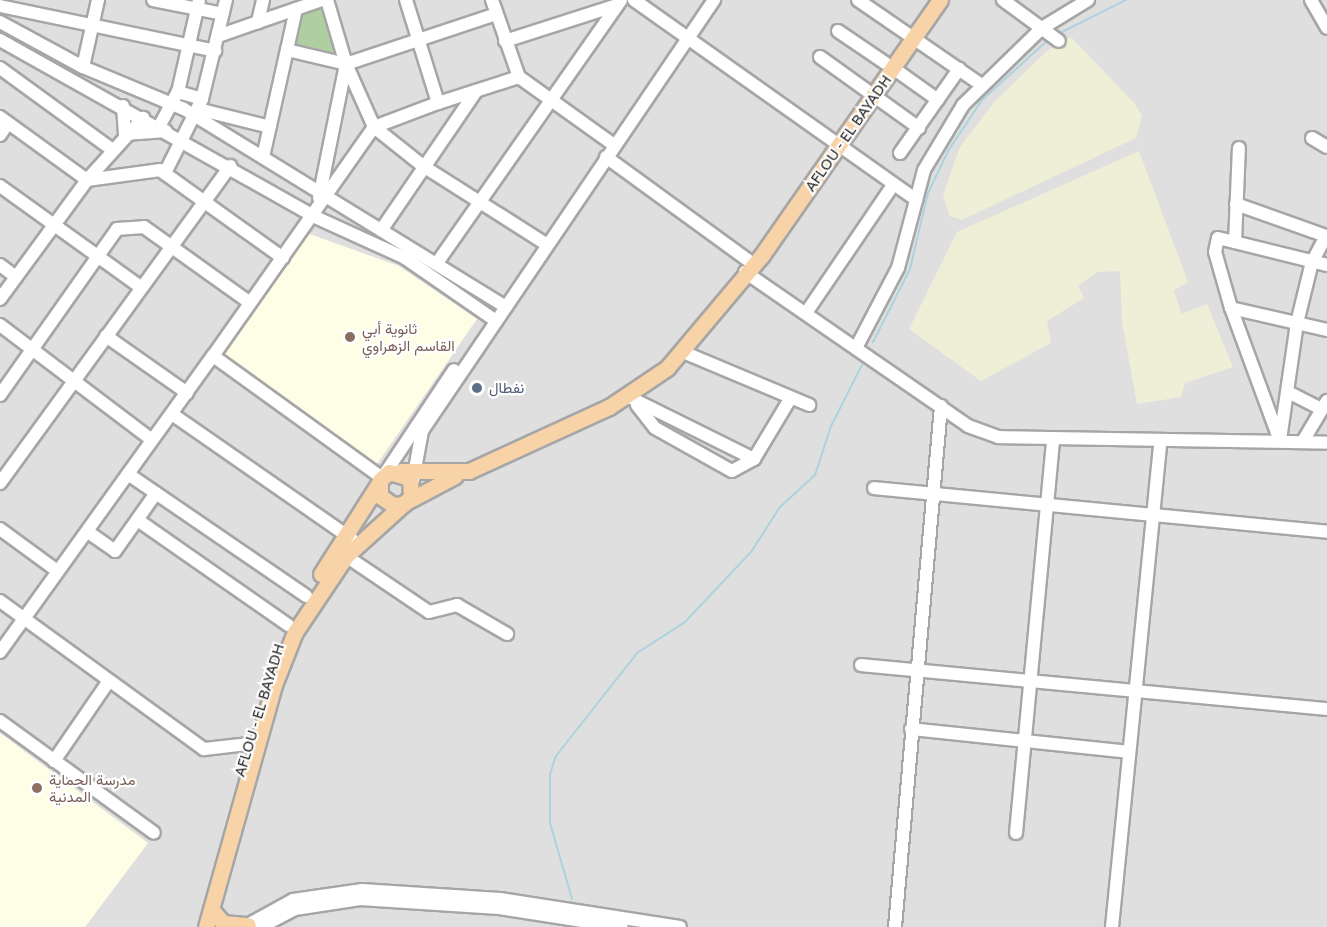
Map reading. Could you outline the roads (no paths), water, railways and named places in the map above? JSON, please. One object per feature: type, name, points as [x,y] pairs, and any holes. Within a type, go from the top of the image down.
[{"type":"main road","name":"AFLOU - EL BAYADH","points":[[195,927],[248,744],[288,625],[306,596],[352,540],[406,502],[458,474],[631,400],[683,352],[749,267],[889,66],[929,0]]},
{"type":"main road","name":"AFLOU - EL BAYADH","points":[[909,36],[940,0]]},
{"type":"main road","name":"AFLOU - EL BAYADH","points":[[206,927],[284,658],[309,608],[346,556],[382,478],[458,474]]},
{"type":"main road","points":[[382,478],[384,500],[406,502],[409,475]]},
{"type":"main road","points":[[211,909],[223,922],[251,926]]},
{"type":"street","points":[[83,67],[98,0]]},
{"type":"street","points":[[153,0],[198,4],[222,14]]},
{"type":"street","points":[[165,173],[185,140],[199,108],[226,0]]},
{"type":"street","points":[[258,22],[263,0]]},
{"type":"street","points":[[218,36],[322,0]]},
{"type":"street","points":[[327,0],[345,64],[374,126],[423,166],[482,199],[546,244]]},
{"type":"street","points":[[406,0],[438,103]]},
{"type":"street","points":[[492,0],[519,77],[614,145]]},
{"type":"street","points":[[634,0],[834,145],[916,200]]},
{"type":"street","points":[[213,356],[382,478],[714,0]]},
{"type":"street","points":[[858,0],[980,84]]},
{"type":"street","points":[[1003,0],[1059,41]]},
{"type":"street","points":[[1311,0],[1327,28]]},
{"type":"street","points":[[857,346],[898,268],[929,161],[980,84],[1043,30],[1083,1]]},
{"type":"street","points":[[505,41],[619,3]]},
{"type":"street","points":[[437,263],[619,3]]},
{"type":"street","points":[[176,157],[165,130],[178,92],[198,4]]},
{"type":"street","points":[[0,6],[215,51]]},
{"type":"street","points":[[263,157],[296,9]]},
{"type":"street","points":[[286,50],[345,64],[496,14]]},
{"type":"street","points":[[0,22],[83,67],[172,104],[199,108],[270,127]]},
{"type":"street","points":[[838,30],[938,100]]},
{"type":"street","points":[[0,40],[123,105],[315,213],[405,258],[493,320]]},
{"type":"street","points":[[820,57],[919,128]]},
{"type":"street","points":[[324,194],[345,64]]},
{"type":"street","points":[[0,68],[111,149]]},
{"type":"street","points":[[900,153],[959,69]]},
{"type":"street","points":[[0,652],[56,570],[88,532],[151,439],[172,414],[315,213],[324,194],[374,126],[519,77]]},
{"type":"street","points":[[382,229],[476,91]]},
{"type":"street","points":[[178,92],[263,157],[437,263],[506,302]]},
{"type":"street","points":[[123,105],[125,134]]},
{"type":"street","points":[[0,299],[111,149],[144,118]]},
{"type":"street","points":[[0,135],[4,120],[87,180],[151,169],[165,173],[202,202],[283,258]]},
{"type":"street","points":[[125,134],[165,130]]},
{"type":"street","points":[[1312,138],[1327,147]]},
{"type":"street","points":[[1235,242],[1239,148]]},
{"type":"street","points":[[176,157],[206,153]]},
{"type":"street","points":[[606,157],[807,313],[968,426],[998,437],[1164,442],[1303,441],[1327,443]]},
{"type":"street","points":[[0,483],[74,383],[169,246],[230,166]]},
{"type":"street","points":[[807,313],[893,185]]},
{"type":"street","points":[[0,186],[100,254],[140,286]]},
{"type":"street","points":[[1236,204],[1326,236],[1312,262],[1297,323],[1280,441]]},
{"type":"street","points":[[0,395],[34,352],[117,229],[144,227],[250,303]]},
{"type":"street","points":[[1280,441],[1231,308],[1215,252],[1218,238],[1327,265]]},
{"type":"street","points":[[0,265],[16,277]]},
{"type":"street","points":[[1231,308],[1327,330]]},
{"type":"street","points":[[409,475],[422,431],[493,320]]},
{"type":"street","points":[[0,325],[151,439]]},
{"type":"street","points":[[106,336],[187,393]]},
{"type":"street","points":[[683,352],[790,399],[809,405]]},
{"type":"street","points":[[1288,392],[1324,405],[1303,441]]},
{"type":"street","points":[[631,400],[655,428],[732,471],[754,459],[790,399]]},
{"type":"street","points":[[631,400],[754,459]]},
{"type":"street","points":[[895,927],[941,406]]},
{"type":"street","points":[[172,414],[352,540]]},
{"type":"street","points":[[1016,833],[1053,439]]},
{"type":"street","points":[[1120,927],[1139,692],[1164,442]]},
{"type":"street","points":[[128,474],[306,596]]},
{"type":"street","points":[[874,488],[1327,532]]},
{"type":"street","points":[[88,532],[115,550],[139,521],[156,493]]},
{"type":"street","points":[[139,521],[288,625]]},
{"type":"street","points":[[0,529],[56,570]]},
{"type":"street","points":[[346,556],[429,612],[457,605],[507,634]]},
{"type":"street","points":[[0,601],[108,682],[204,749],[248,744]]},
{"type":"street","points":[[861,665],[1327,709]]},
{"type":"street","points":[[54,761],[108,682]]},
{"type":"street","points":[[1112,927],[1129,752],[1139,692]]},
{"type":"street","points":[[0,722],[154,833]]},
{"type":"street","points":[[911,729],[1129,752]]},
{"type":"street","points":[[251,926],[293,900],[362,890],[500,899],[680,927]]},
{"type":"street","points":[[251,926],[295,909],[360,899],[500,908],[622,927]]},
{"type":"waterway","points":[[1058,34],[1126,0]]},
{"type":"waterway","points":[[873,342],[910,269],[928,193],[948,151],[982,100],[1048,40]]},
{"type":"waterway","points":[[572,899],[550,823],[550,774],[556,756],[637,653],[685,622],[751,552],[780,507],[815,475],[831,426],[864,361]]},
{"type":"place","name":"ثانوية أبي القاسم الزهراوي","points":[[350,337]]},
{"type":"place","name":"نفطال","points":[[477,388]]},
{"type":"place","name":"مدرسة الحماية المدنية","points":[[37,788]]}]
